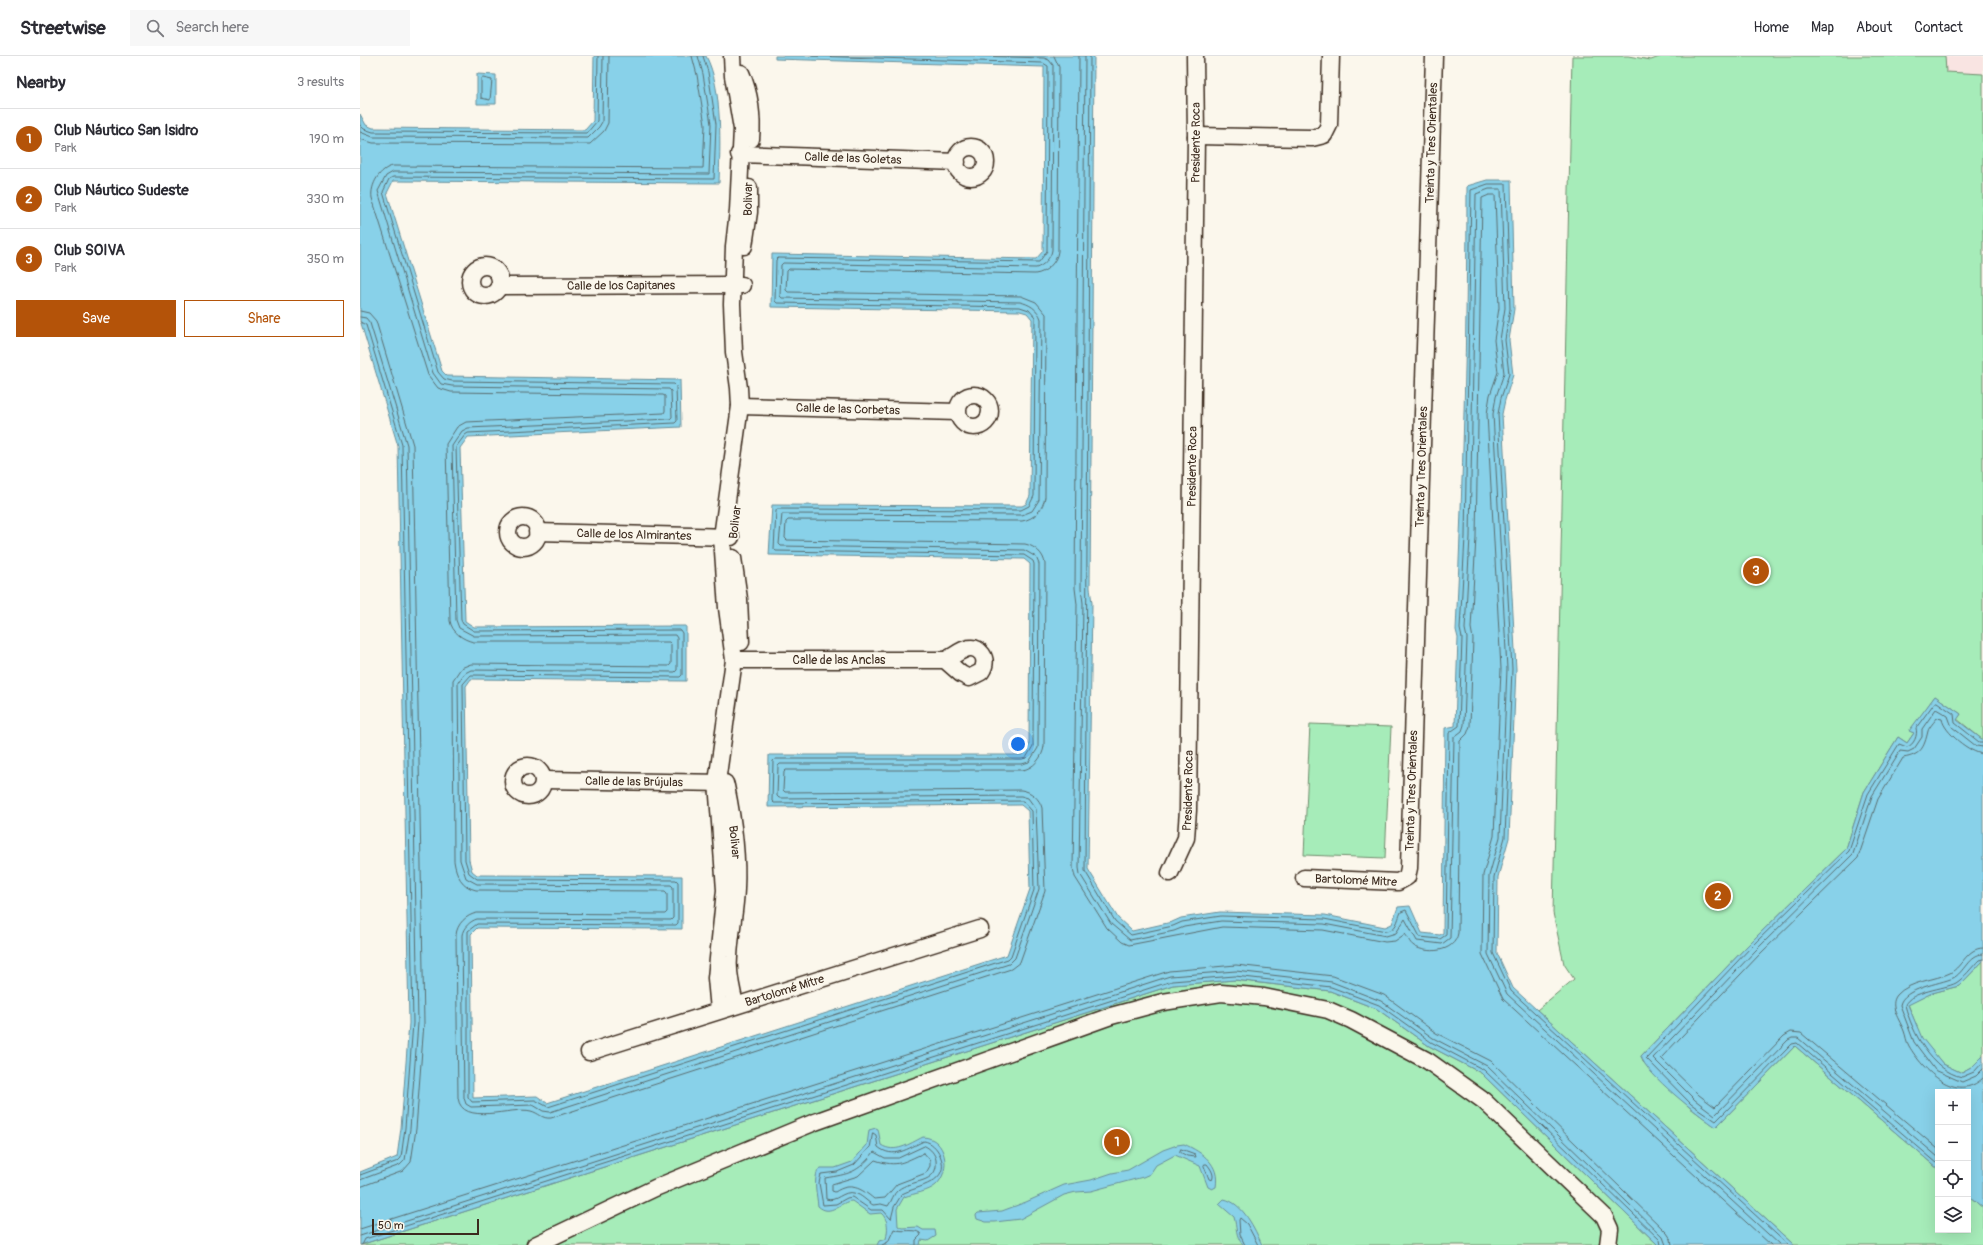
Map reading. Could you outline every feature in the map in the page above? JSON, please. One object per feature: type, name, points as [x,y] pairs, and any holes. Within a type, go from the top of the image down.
[{"type":"street","name":"Presidente Roca","points":[[1170,873],[1186,838],[1188,810],[1196,136],[1195,56]]},
{"type":"street","points":[[1196,136],[1312,138],[1324,135],[1329,125],[1331,56]]},
{"type":"street","name":"Treinta y Tres Orientales","points":[[1407,877],[1409,860],[1434,56]]},
{"type":"street","name":"Bolivar","points":[[733,59],[733,76],[742,130],[749,212],[738,286],[741,332],[744,350],[743,406],[727,537],[727,608],[738,660],[721,782],[733,820],[736,856],[730,910],[729,957],[729,978],[735,1005]]},
{"type":"street","name":"Calle de las Goletas","points":[[744,155],[956,162]]},
{"type":"street","name":"Calle de los Capitanes","points":[[499,286],[738,286]]},
{"type":"street","name":"Calle de las Corbetas","points":[[743,406],[957,412]]},
{"type":"street","name":"Calle de los Almirantes","points":[[537,532],[727,537]]},
{"type":"street","name":"Calle de las Anclas","points":[[738,660],[952,656],[968,648],[973,648],[982,654],[985,663],[981,672],[974,677],[964,677],[957,671],[952,656]]},
{"type":"street","name":"Calle de las Brújulas","points":[[543,780],[721,782]]},
{"type":"street","name":"Bartolomé Mitre","points":[[1304,878],[1398,882],[1407,877]]},
{"type":"street","name":"Bolivar","points":[[719,1010],[716,978],[730,910]]},
{"type":"street","name":"Bartolomé Mitre","points":[[589,1052],[980,929]]},
{"type":"street","points":[[535,1245],[655,1188],[815,1122],[1111,1016],[1163,1002],[1221,993],[1264,997],[1328,1010],[1351,1020],[1428,1061],[1484,1101],[1604,1216],[1610,1229],[1608,1245]]},
{"type":"shaded area","points":[[1945,56],[1983,56],[1983,74],[1946,72]]},
{"type":"green space","points":[[1572,56],[1628,56],[1651,60],[1662,56],[1945,56],[1946,72],[1983,74],[1983,740],[1957,719],[1961,714],[1935,696],[1910,731],[1914,733],[1907,743],[1898,737],[1864,792],[1846,849],[1750,943],[1641,1056],[1643,1062],[1689,1107],[1716,1127],[1795,1046],[1935,1166],[1935,1233],[1971,1233],[1971,1198],[1983,1208],[1983,1245],[1794,1245],[1537,1010],[1574,979],[1564,964],[1553,913]]},
{"type":"green space","points":[[1310,724],[1391,727],[1385,858],[1304,855]]},
{"type":"green space","points":[[1983,961],[1983,1056],[1971,1068],[1962,1073],[1943,1064],[1921,1038],[1908,1004],[1932,993],[1959,986]]},
{"type":"green space","points":[[1234,980],[1330,991],[1377,1009],[1429,1046],[1481,1073],[1658,1245],[360,1245],[1173,985]]},
{"type":"water","points":[[594,56],[706,56],[715,84],[718,101],[720,135],[719,183],[393,181],[387,193],[442,371],[447,376],[680,380],[681,427],[468,437],[460,448],[465,621],[474,627],[686,626],[686,681],[471,679],[466,686],[469,860],[472,871],[477,875],[682,876],[682,929],[477,928],[471,934],[473,1098],[537,1096],[547,1103],[1007,955],[1030,889],[1028,811],[1021,805],[768,807],[769,755],[1022,755],[1029,746],[1030,564],[1024,559],[769,555],[772,505],[1022,506],[1026,504],[1030,496],[1032,319],[1027,313],[1020,311],[771,307],[772,254],[1036,259],[1043,251],[1044,67],[775,59],[775,56],[1094,56],[1090,588],[1092,603],[1088,869],[1118,918],[1132,931],[1172,922],[1181,918],[1220,912],[1325,915],[1385,927],[1392,924],[1398,907],[1410,906],[1422,933],[1440,935],[1443,933],[1445,728],[1455,726],[1458,638],[1456,630],[1464,408],[1467,186],[1487,180],[1511,180],[1514,309],[1509,340],[1513,375],[1502,414],[1516,669],[1509,838],[1498,877],[1497,953],[1513,988],[1794,1245],[1658,1245],[1481,1073],[1429,1046],[1377,1009],[1330,991],[1235,980],[1173,985],[360,1245],[360,1172],[397,1157],[401,1128],[409,1023],[398,446],[360,320],[360,114],[366,125],[373,128],[585,130],[593,121]]},
{"type":"water","points":[[477,74],[496,75],[496,104],[477,104]]},
{"type":"water","points":[[1935,696],[1961,714],[1957,720],[1983,740],[1983,961],[1959,986],[1932,993],[1908,1005],[1922,1038],[1943,1064],[1962,1073],[1971,1068],[1983,1056],[1983,1208],[1971,1198],[1971,1089],[1935,1089],[1935,1166],[1795,1046],[1716,1127],[1698,1114],[1662,1083],[1645,1064],[1641,1056],[1750,943],[1846,849],[1864,792],[1898,737],[1907,743],[1914,733],[1909,731]]},
{"type":"water","points":[[876,1128],[878,1129],[881,1145],[886,1148],[892,1149],[902,1147],[923,1137],[931,1139],[937,1143],[944,1156],[944,1171],[941,1179],[936,1185],[925,1191],[904,1197],[897,1209],[898,1226],[902,1228],[918,1227],[923,1230],[935,1230],[936,1236],[928,1241],[921,1240],[920,1245],[877,1245],[879,1241],[886,1239],[887,1222],[884,1216],[881,1213],[870,1214],[852,1201],[831,1210],[823,1209],[818,1206],[816,1183],[818,1170],[821,1168],[835,1168],[852,1162],[867,1145],[869,1130]]},
{"type":"water","points":[[1184,1144],[1198,1151],[1209,1160],[1213,1166],[1217,1179],[1216,1187],[1212,1189],[1208,1187],[1200,1166],[1175,1155],[1156,1165],[1150,1174],[1143,1177],[1091,1191],[1076,1192],[1064,1195],[1020,1219],[986,1222],[977,1219],[976,1215],[978,1213],[1002,1211],[1064,1185],[1091,1180],[1112,1173],[1128,1170],[1163,1150]]},
{"type":"water","points":[[1224,1199],[1231,1201],[1243,1211],[1252,1224],[1262,1245],[1243,1245],[1240,1242],[1237,1235],[1234,1217],[1219,1204]]},
{"type":"place","name":"Club SOIVA","points":[[1756,571]]},
{"type":"place","name":"Club Náutico Sudeste","points":[[1718,896]]},
{"type":"place","name":"Club Náutico San Isidro","points":[[1117,1142]]}]
